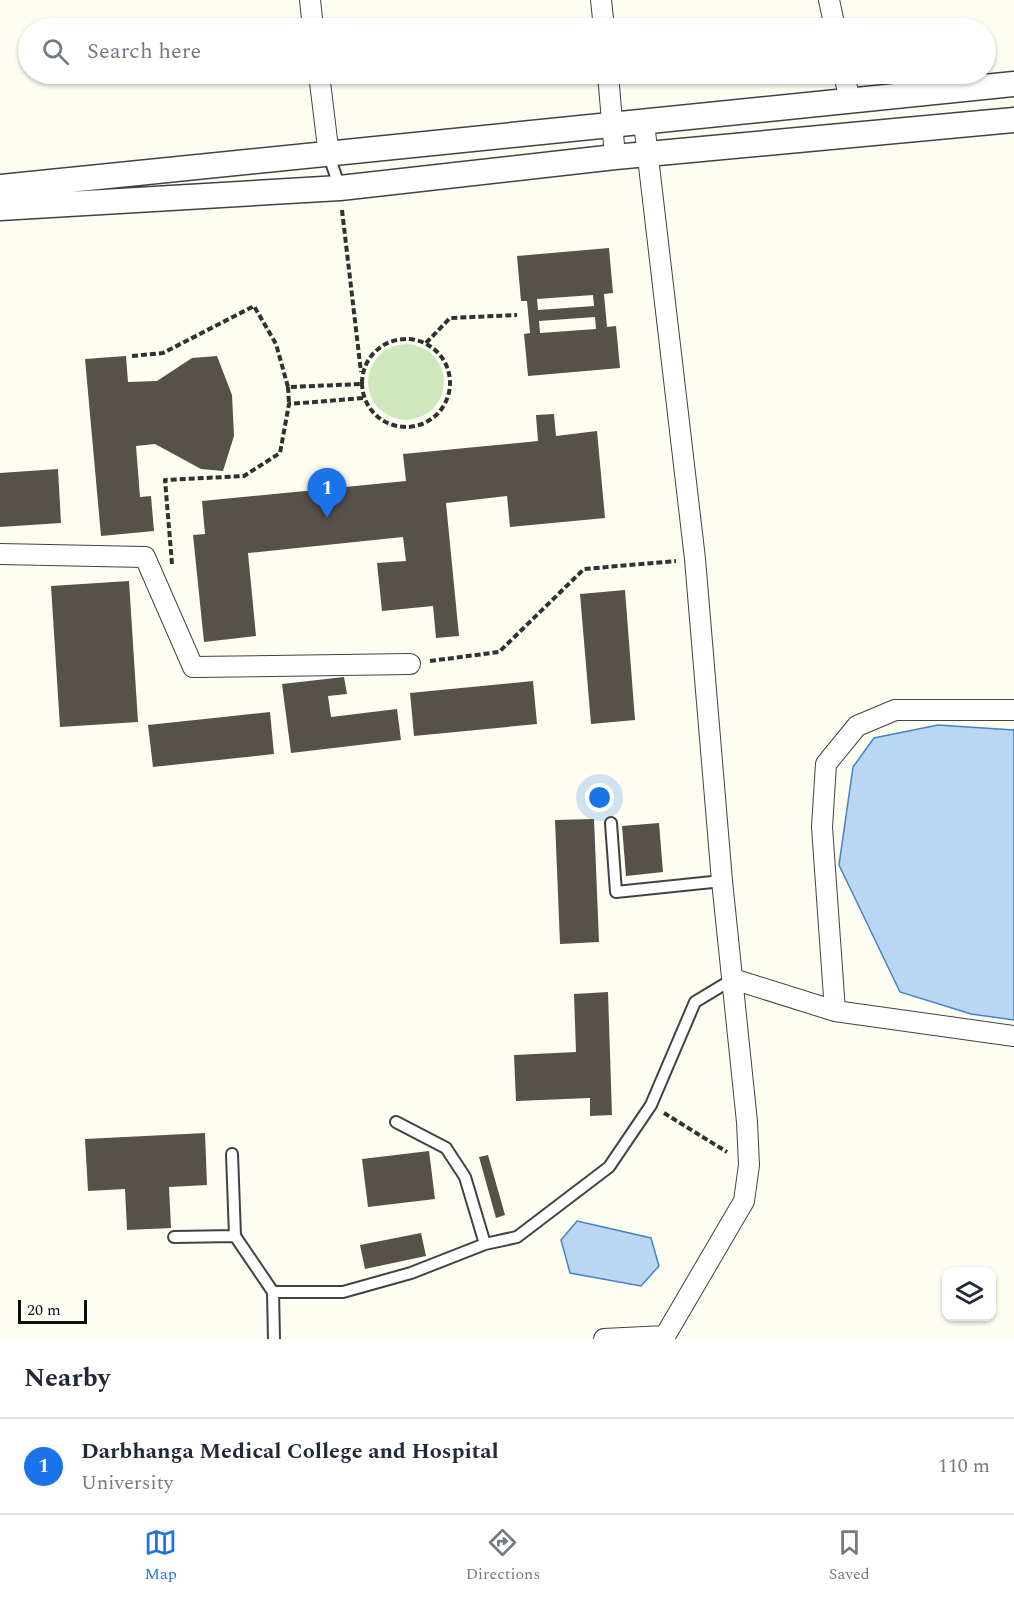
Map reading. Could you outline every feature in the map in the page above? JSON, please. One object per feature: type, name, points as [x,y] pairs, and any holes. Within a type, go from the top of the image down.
[{"type":"street","points":[[310,0],[313,18]]},
{"type":"street","points":[[602,0],[603,18]]},
{"type":"street","points":[[829,0],[833,18]]},
{"type":"street","points":[[320,84],[329,156]]},
{"type":"street","points":[[609,84],[615,156]]},
{"type":"street","points":[[846,84],[850,101]]},
{"type":"street","points":[[0,187],[329,156],[1014,84]]},
{"type":"street","points":[[918,94],[920,127]]},
{"type":"street","points":[[0,208],[340,188],[615,156],[1014,120]]},
{"type":"street","points":[[604,1339],[666,1338],[744,1201],[749,1165],[695,559],[644,123]]},
{"type":"street","points":[[0,554],[145,557],[193,666],[410,664]]},
{"type":"street","points":[[835,1011],[822,827],[826,764],[856,726],[895,710],[1014,710]]},
{"type":"street","points":[[733,979],[835,1011],[1014,1036]]},
{"type":"lane","points":[[329,156],[340,188]]},
{"type":"lane","points":[[611,823],[616,892],[722,881]]},
{"type":"lane","points":[[273,1292],[343,1292],[411,1273],[485,1244],[517,1237],[609,1167],[651,1105],[694,1002],[733,979]]},
{"type":"lane","points":[[396,1122],[446,1148],[465,1177],[485,1244]]},
{"type":"lane","points":[[232,1154],[235,1236],[273,1292],[274,1339]]},
{"type":"lane","points":[[174,1237],[235,1236]]},
{"type":"path","points":[[340,188],[362,377]]},
{"type":"path","points":[[132,356],[163,353],[254,306],[276,344],[288,387],[289,404],[280,453],[244,476],[165,480],[173,573]]},
{"type":"path","points":[[426,343],[450,318],[517,315]]},
{"type":"path","points":[[407,339],[426,343],[437,351],[445,362],[451,382],[446,402],[433,418],[414,426],[393,425],[375,415],[364,398],[362,377],[369,358],[385,344],[407,339]]},
{"type":"path","points":[[288,387],[361,384]]},
{"type":"path","points":[[289,404],[364,398]]},
{"type":"path","points":[[410,664],[499,652],[584,569],[695,559]]},
{"type":"path","points":[[651,1105],[749,1165]]},
{"type":"green space","points":[[406,344],[420,347],[433,355],[441,368],[444,382],[441,396],[433,409],[420,417],[406,420],[392,417],[379,409],[371,396],[368,382],[371,368],[379,355],[392,347]]},
{"type":"water","points":[[938,725],[1014,730],[1014,1020],[971,1014],[900,992],[839,865],[853,767],[874,738]]},
{"type":"water","points":[[577,1221],[651,1238],[659,1266],[641,1286],[570,1273],[561,1240]]},
{"type":"building","points":[[609,248],[613,293],[604,294],[607,327],[616,326],[620,368],[528,376],[524,334],[530,333],[527,301],[521,301],[517,256]],"holes":[[[593,295],[594,306],[538,310],[537,299]],[[595,317],[596,329],[540,333],[539,321]]]},
{"type":"building","points":[[126,356],[128,382],[157,381],[192,358],[217,356],[232,395],[234,436],[223,471],[201,469],[155,444],[136,446],[140,497],[151,496],[154,531],[101,536],[85,359]]},
{"type":"building","points":[[554,414],[556,436],[597,431],[605,518],[510,527],[507,496],[446,503],[459,636],[436,638],[433,606],[382,611],[377,563],[406,561],[403,537],[248,553],[256,636],[204,642],[193,535],[205,534],[202,501],[406,481],[403,454],[538,441],[536,415]]},
{"type":"building","points":[[58,469],[61,523],[0,527],[0,473]]},
{"type":"building","points":[[129,581],[138,722],[60,727],[51,586]]},
{"type":"building","points":[[625,590],[635,720],[591,724],[580,594]]},
{"type":"building","points":[[344,677],[347,694],[328,696],[331,717],[397,709],[401,740],[291,753],[282,684]]},
{"type":"building","points":[[533,681],[537,724],[414,736],[410,693]]},
{"type":"building","points":[[270,712],[274,754],[153,767],[148,725]]},
{"type":"building","points":[[594,819],[599,942],[560,944],[555,820]]},
{"type":"building","points":[[659,823],[663,872],[626,876],[622,826]]},
{"type":"building","points":[[608,992],[612,1115],[590,1116],[590,1098],[516,1101],[514,1055],[576,1052],[574,994]]},
{"type":"building","points":[[205,1133],[207,1185],[169,1187],[171,1228],[127,1230],[125,1189],[88,1191],[85,1139]]},
{"type":"building","points":[[429,1151],[435,1199],[368,1207],[362,1159]]},
{"type":"building","points":[[488,1155],[505,1215],[496,1218],[479,1157]]},
{"type":"building","points":[[421,1233],[426,1256],[365,1269],[360,1245]]},
{"type":"place","name":"Darbhanga Medical College and Hospital","points":[[327,518]]}]
